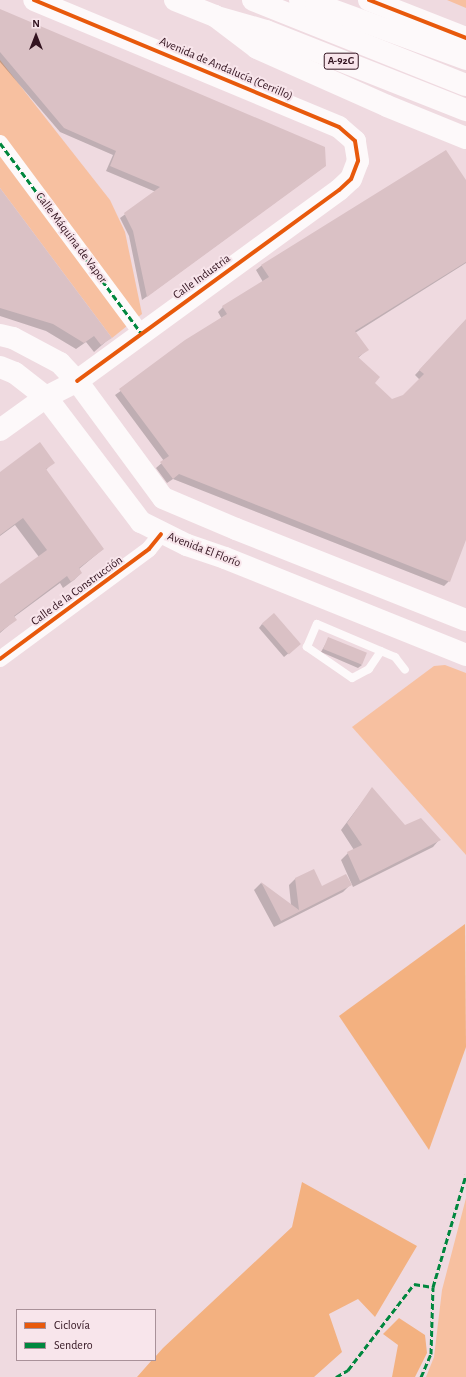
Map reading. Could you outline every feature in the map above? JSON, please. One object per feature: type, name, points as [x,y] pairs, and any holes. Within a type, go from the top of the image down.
[{"type":"main road","name":"Avenida de Andalucía (Cerrillo)","points":[[34,0],[339,127],[355,142],[358,161],[351,179],[339,190]]},
{"type":"main road","name":"A-92G","points":[[175,0],[215,16],[266,31],[466,110]]},
{"type":"main road","name":"A-92G","points":[[253,0],[466,85]]},
{"type":"main road","points":[[300,0],[316,4],[466,59]]},
{"type":"main road","points":[[369,0],[466,38]]},
{"type":"main road","points":[[215,16],[257,48],[387,106],[466,138]]},
{"type":"main road","name":"Calle Industria","points":[[0,430],[46,396],[77,381],[141,332],[339,190]]},
{"type":"main road","points":[[0,335],[13,338],[60,363],[77,381],[163,498],[466,619],[460,652]]},
{"type":"main road","name":"Avenida El Florío","points":[[0,367],[15,373],[46,396],[141,522],[161,534],[460,652]]},
{"type":"main road","points":[[161,534],[173,503]]},
{"type":"street","name":"Calle Máquina de Vapor","points":[[0,143],[141,332]]},
{"type":"street","name":"Calle de la Construcción","points":[[0,659],[150,550],[161,534]]},
{"type":"lane","points":[[381,651],[368,669],[352,678],[308,647],[317,624],[381,651],[395,657],[405,670]]},
{"type":"shaded area","points":[[447,0],[466,0],[466,8]]},
{"type":"shaded area","points":[[0,60],[110,200],[125,232],[142,314],[112,338],[0,188]]},
{"type":"shaded area","points":[[445,665],[466,673],[466,855],[352,727],[434,666]]},
{"type":"shaded area","points":[[465,924],[466,1047],[429,1150],[339,1016]]},
{"type":"shaded area","points":[[302,1182],[417,1246],[375,1317],[358,1299],[329,1314],[342,1352],[314,1377],[137,1377],[151,1361],[156,1361],[156,1356],[163,1348],[292,1227]]},
{"type":"shaded area","points":[[466,1198],[466,1377],[426,1377],[434,1357],[442,1290]]},
{"type":"shaded area","points":[[399,1318],[425,1335],[427,1353],[415,1377],[392,1377],[398,1345],[383,1334]]},
{"type":"building","points":[[0,9],[325,147],[326,166],[147,297],[133,231],[124,213],[160,187],[110,166],[116,151],[64,128],[0,52]]},
{"type":"building","points":[[446,150],[466,180],[466,262],[355,331],[369,350],[358,357],[380,377],[375,383],[392,399],[403,395],[424,374],[419,370],[466,319],[466,540],[450,582],[179,474],[173,479],[160,462],[169,456],[119,389],[185,340],[227,314],[222,306],[269,277],[261,265]]},
{"type":"building","points":[[0,188],[112,338],[101,345],[94,336],[84,343],[53,324],[0,308]]},
{"type":"building","points":[[40,442],[55,463],[46,469],[104,549],[79,568],[82,573],[71,582],[67,576],[14,616],[17,620],[0,632],[0,584],[47,550],[23,518],[0,535],[0,472]]},
{"type":"building","points":[[274,613],[301,644],[289,654],[262,623]]},
{"type":"building","points":[[328,637],[367,653],[362,665],[323,649]]},
{"type":"building","points":[[372,787],[405,825],[421,818],[441,840],[360,881],[347,852],[362,845],[347,823]]},
{"type":"building","points":[[314,869],[322,886],[346,874],[352,885],[281,921],[261,882],[299,910],[295,878]]},
{"type":"marked path","points":[[0,143],[141,333]]},
{"type":"marked path","points":[[421,1377],[431,1354],[433,1287],[466,1175]]},
{"type":"marked path","points":[[336,1377],[348,1370],[414,1284],[433,1287]]},
{"type":"cycle path","points":[[34,0],[339,127],[355,141],[358,161],[351,179],[339,190],[77,381]]},
{"type":"cycle path","points":[[369,0],[466,38]]},
{"type":"cycle path","points":[[0,659],[149,549],[161,534]]}]
